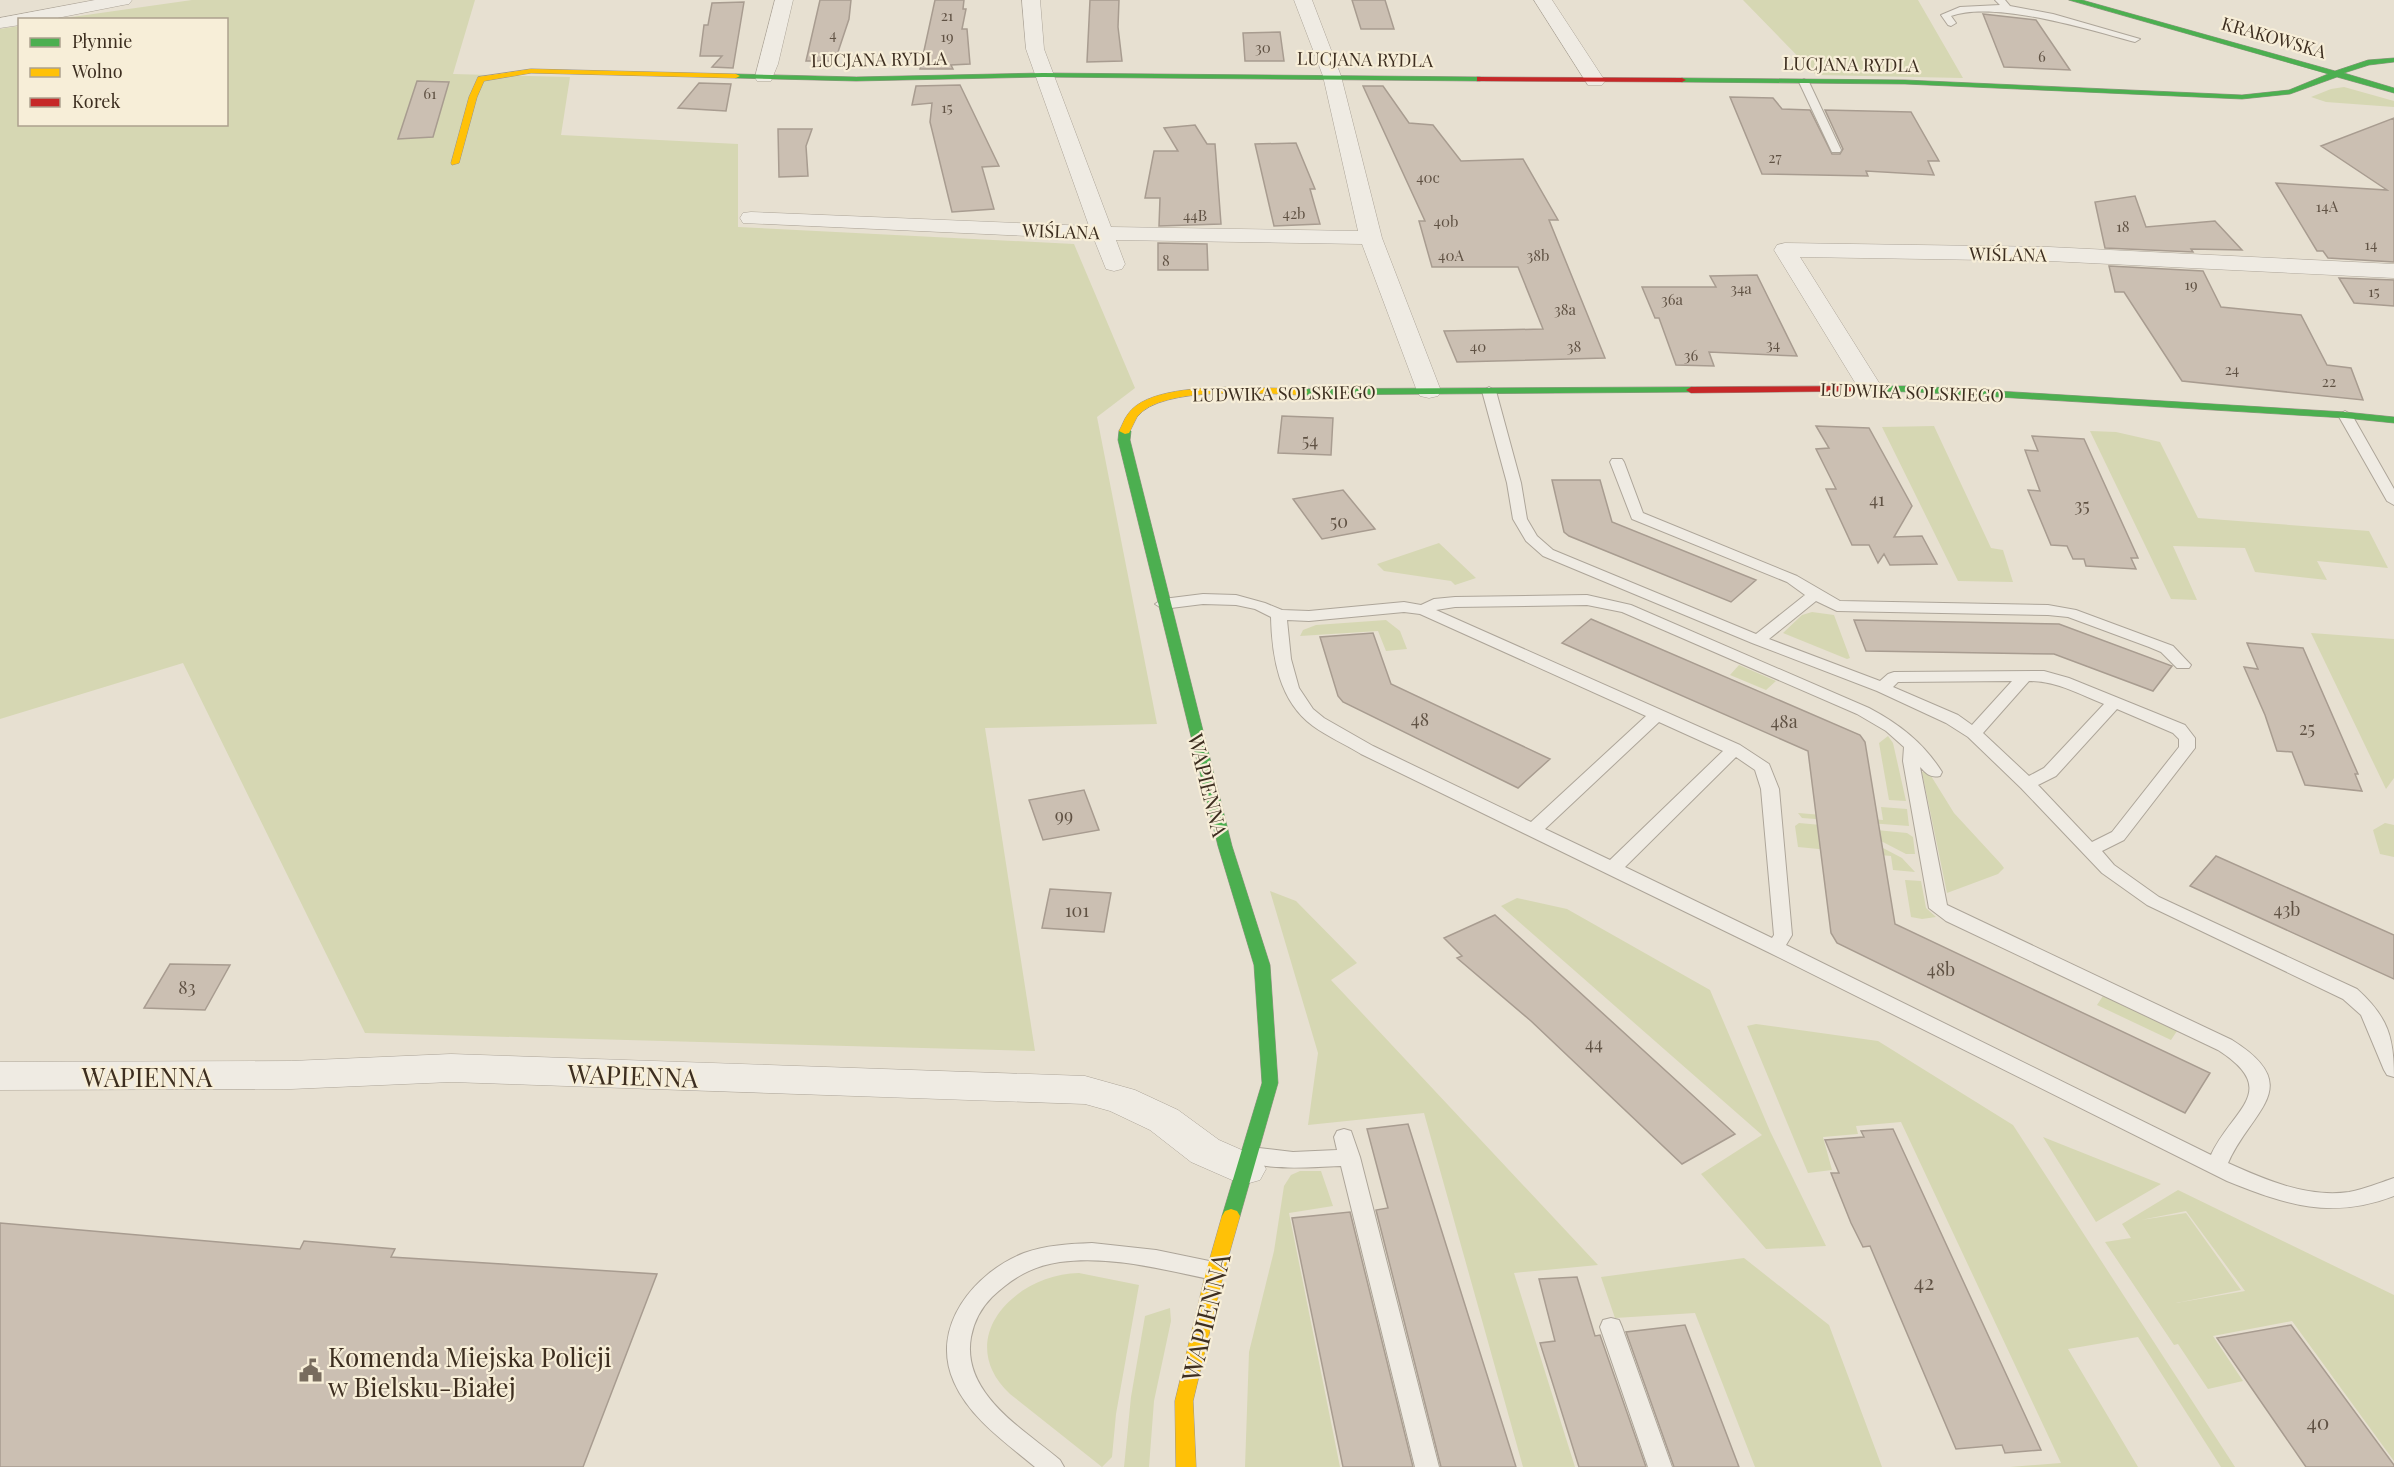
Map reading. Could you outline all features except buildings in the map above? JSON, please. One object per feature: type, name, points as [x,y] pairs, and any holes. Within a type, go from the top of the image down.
[{"type":"street","points":[[27,18],[123,0]]},
{"type":"street","points":[[764,77],[784,0]]},
{"type":"street","points":[[1031,0],[1035,49],[1043,75],[1114,264]]},
{"type":"street","points":[[1303,0],[1332,76],[1371,238],[1429,391]]},
{"type":"street","points":[[1544,0],[1595,81]]},
{"type":"street","name":"KRAKOWSKA","points":[[2073,0],[2394,91]]},
{"type":"street","points":[[0,23],[18,20]]},
{"type":"street","name":"LUCJANA RYDLA","points":[[455,163],[473,97],[481,79],[531,71],[856,78],[1043,75],[1332,76],[1595,81],[1905,82],[2242,97],[2267,96],[2297,90],[2361,61],[2394,60]]},
{"type":"street","name":"WIŚLANA","points":[[751,218],[1102,233],[1371,238]]},
{"type":"street","name":"WIŚLANA","points":[[1870,389],[1785,250],[2049,254],[2394,271]]},
{"type":"street","name":"LUDWIKA SOLSKIEGO","points":[[1141,406],[1160,398],[1185,394],[1915,389],[2345,415],[2394,420]]},
{"type":"street","name":"WAPIENNA","points":[[1141,406],[1128,418],[1124,440],[1225,846],[1262,965],[1270,1083],[1215,1272],[1184,1401],[1186,1467]]},
{"type":"street","name":"WAPIENNA","points":[[0,1076],[291,1075],[452,1068],[1085,1090],[1121,1100],[1164,1120],[1205,1151],[1248,1162]]},
{"type":"lane","points":[[1951,23],[1946,15],[1950,13],[2003,4],[2135,39]]},
{"type":"lane","points":[[1804,82],[1836,150]]},
{"type":"lane","points":[[1489,391],[1514,483],[1520,519],[1531,538],[1548,553],[1758,640],[1882,688],[1952,719],[1974,733],[2028,784],[2108,869],[2153,902],[2350,994],[2369,1011],[2394,1070]]},
{"type":"lane","points":[[2345,415],[2394,501]]},
{"type":"lane","points":[[1617,462],[1637,516],[1792,579],[1815,595],[1837,606],[2048,610],[2071,613],[2155,644],[2176,656],[2183,665]]},
{"type":"lane","points":[[1758,640],[1815,595]]},
{"type":"lane","points":[[1163,604],[1203,599],[1236,600],[1260,606],[1279,615],[1309,615],[1404,607],[1424,610],[1746,754],[1763,768],[1770,789],[1783,935],[1775,947]]},
{"type":"lane","points":[[1424,610],[1434,604],[1455,602],[1587,600],[1626,608],[1863,711],[1892,728],[1912,746],[1934,772]]},
{"type":"lane","points":[[1279,615],[1279,636],[1284,668],[1294,695],[1316,721],[1367,750],[1775,947],[2216,1167],[2273,1191],[2323,1202],[2359,1199],[2394,1186]]},
{"type":"lane","points":[[1974,733],[2025,676]]},
{"type":"lane","points":[[1882,688],[1894,677],[2044,676],[2063,681],[2172,725],[2184,734],[2188,743],[2187,748],[2118,836],[2091,850]]},
{"type":"lane","points":[[2028,784],[2050,772],[2114,702]]},
{"type":"lane","points":[[1533,830],[1657,715]]},
{"type":"lane","points":[[1912,746],[1911,761],[1938,908],[1962,922],[2225,1045],[2245,1057],[2255,1070],[2262,1087],[2260,1096],[2223,1151],[2216,1167]]},
{"type":"lane","points":[[1613,868],[1734,749]]},
{"type":"lane","points":[[1248,1162],[1293,1160],[1347,1147],[1427,1467]]},
{"type":"lane","points":[[1052,1467],[991,1414],[964,1380],[957,1356],[959,1332],[969,1309],[998,1276],[1042,1256],[1072,1252],[1100,1252],[1147,1257],[1215,1272]]},
{"type":"lane","points":[[1611,1327],[1660,1467]]},
{"type":"green space","points":[[192,0],[475,0],[453,74],[570,77],[561,135],[738,144],[738,227],[1074,244],[1135,388],[1097,417],[1157,724],[985,728],[1035,1051],[365,1033],[183,663],[0,719],[0,29],[18,26],[18,126],[228,126],[228,18],[65,18]]},
{"type":"green space","points":[[1743,0],[1918,0],[1963,78],[1816,75]]},
{"type":"green space","points":[[2344,87],[2394,101],[2394,107],[2326,102],[2311,97],[2331,89]]},
{"type":"green space","points":[[1934,426],[1991,548],[2003,550],[2013,582],[1958,581],[1882,427]]},
{"type":"green space","points":[[2090,431],[2116,432],[2160,442],[2198,518],[2369,531],[2388,568],[2317,561],[2327,580],[2255,572],[2245,548],[2173,546],[2197,600],[2171,599]]},
{"type":"green space","points":[[1439,543],[1476,578],[1455,585],[1451,581],[1384,571],[1377,564]]},
{"type":"green space","points":[[1812,612],[1834,615],[1850,658],[1847,659],[1783,633],[1802,615]]},
{"type":"green space","points":[[1386,620],[1400,631],[1407,649],[1386,651],[1378,631],[1300,636],[1303,630],[1316,625]]},
{"type":"green space","points":[[2311,633],[2394,639],[2394,778],[2386,789]]},
{"type":"green space","points":[[1739,665],[1776,681],[1766,690],[1730,675]]},
{"type":"green space","points":[[1888,736],[1893,743],[1906,801],[1889,800],[1879,743]]},
{"type":"green space","points":[[1928,771],[1954,813],[2004,868],[1998,874],[1947,893],[1922,772]]},
{"type":"green space","points":[[1881,807],[1907,809],[1909,826],[1802,818],[1798,813],[1883,820]]},
{"type":"green space","points":[[1799,823],[1843,827],[1902,858],[1915,872],[1893,870],[1891,856],[1798,847],[1795,826]]},
{"type":"green space","points":[[2385,823],[2394,825],[2394,857],[2380,854],[2373,830]]},
{"type":"green space","points":[[1856,828],[1907,833],[1913,837],[1915,854],[1906,854]]},
{"type":"green space","points":[[1905,880],[1921,881],[1926,908],[1936,917],[1922,919],[1911,917]]},
{"type":"green space","points":[[1270,891],[1296,901],[1357,963],[1331,980],[1598,1265],[1514,1273],[1575,1467],[1523,1467],[1424,1113],[1308,1125],[1318,1053]]},
{"type":"green space","points":[[1517,898],[1567,909],[1710,990],[1770,1131],[1826,1246],[1766,1249],[1701,1174],[1762,1135],[1501,906]]},
{"type":"green space","points":[[2103,996],[2177,1031],[2171,1040],[2097,1005]]},
{"type":"green space","points":[[1756,1024],[1878,1041],[2013,1125],[2235,1467],[2221,1467],[2138,1337],[2068,1349],[2138,1467],[2010,1467],[2061,1463],[1901,1122],[1856,1126],[1858,1134],[1823,1137],[1832,1170],[1808,1173],[1747,1026]]},
{"type":"green space","points":[[2043,1137],[2161,1184],[2096,1222]]},
{"type":"green space","points":[[1300,1171],[1321,1171],[1333,1206],[1289,1213],[1340,1467],[1245,1467],[1249,1352],[1274,1251],[1284,1186],[1291,1175]]},
{"type":"green space","points":[[2178,1190],[2394,1295],[2394,1461],[2292,1321],[2213,1336],[2243,1381],[2208,1389],[2178,1344],[2174,1345],[2105,1242],[2131,1238],[2122,1224]],"holes":[[[2186,1211],[2245,1291],[2176,1303],[2241,1290],[2186,1213],[2141,1220]]]},
{"type":"green space","points":[[1744,1258],[1829,1325],[1882,1467],[1755,1467],[1695,1313],[1615,1318],[1601,1277]]},
{"type":"green space","points":[[1079,1273],[1139,1285],[1116,1414],[1112,1457],[1102,1467],[1010,1394],[994,1373],[987,1352],[989,1332],[999,1313],[1014,1297],[1033,1285],[1055,1276]]},
{"type":"green space","points":[[1170,1308],[1171,1321],[1154,1401],[1149,1467],[1124,1467],[1131,1397],[1145,1316]]},
{"type":"traffic: fast","points":[[2073,0],[2222,40],[2394,91]]},
{"type":"traffic: fast","points":[[1682,80],[1905,82],[2242,97],[2290,92],[2368,62],[2394,60]]},
{"type":"traffic: fast","points":[[736,76],[856,79],[1043,75],[1480,79]]},
{"type":"traffic: fast","points":[[1865,389],[1915,389],[2345,415],[2394,420]]},
{"type":"traffic: fast","points":[[1303,392],[1691,390]]},
{"type":"traffic: fast","points":[[1125,431],[1124,440],[1225,846],[1262,965],[1270,1083],[1231,1216]]},
{"type":"traffic: slow","points":[[455,163],[473,97],[481,79],[531,71],[736,76]]},
{"type":"traffic: slow","points":[[1125,431],[1133,414],[1150,403],[1174,395],[1231,390],[1303,392]]},
{"type":"traffic: slow","points":[[1186,1467],[1184,1401],[1231,1216]]},
{"type":"traffic: jam","points":[[1480,79],[1682,80]]},
{"type":"traffic: jam","points":[[1691,390],[1865,389]]},
{"type":"place","name":"Komenda Miejska Policji w Bielsku-Białej","points":[[310,1371]]}]
